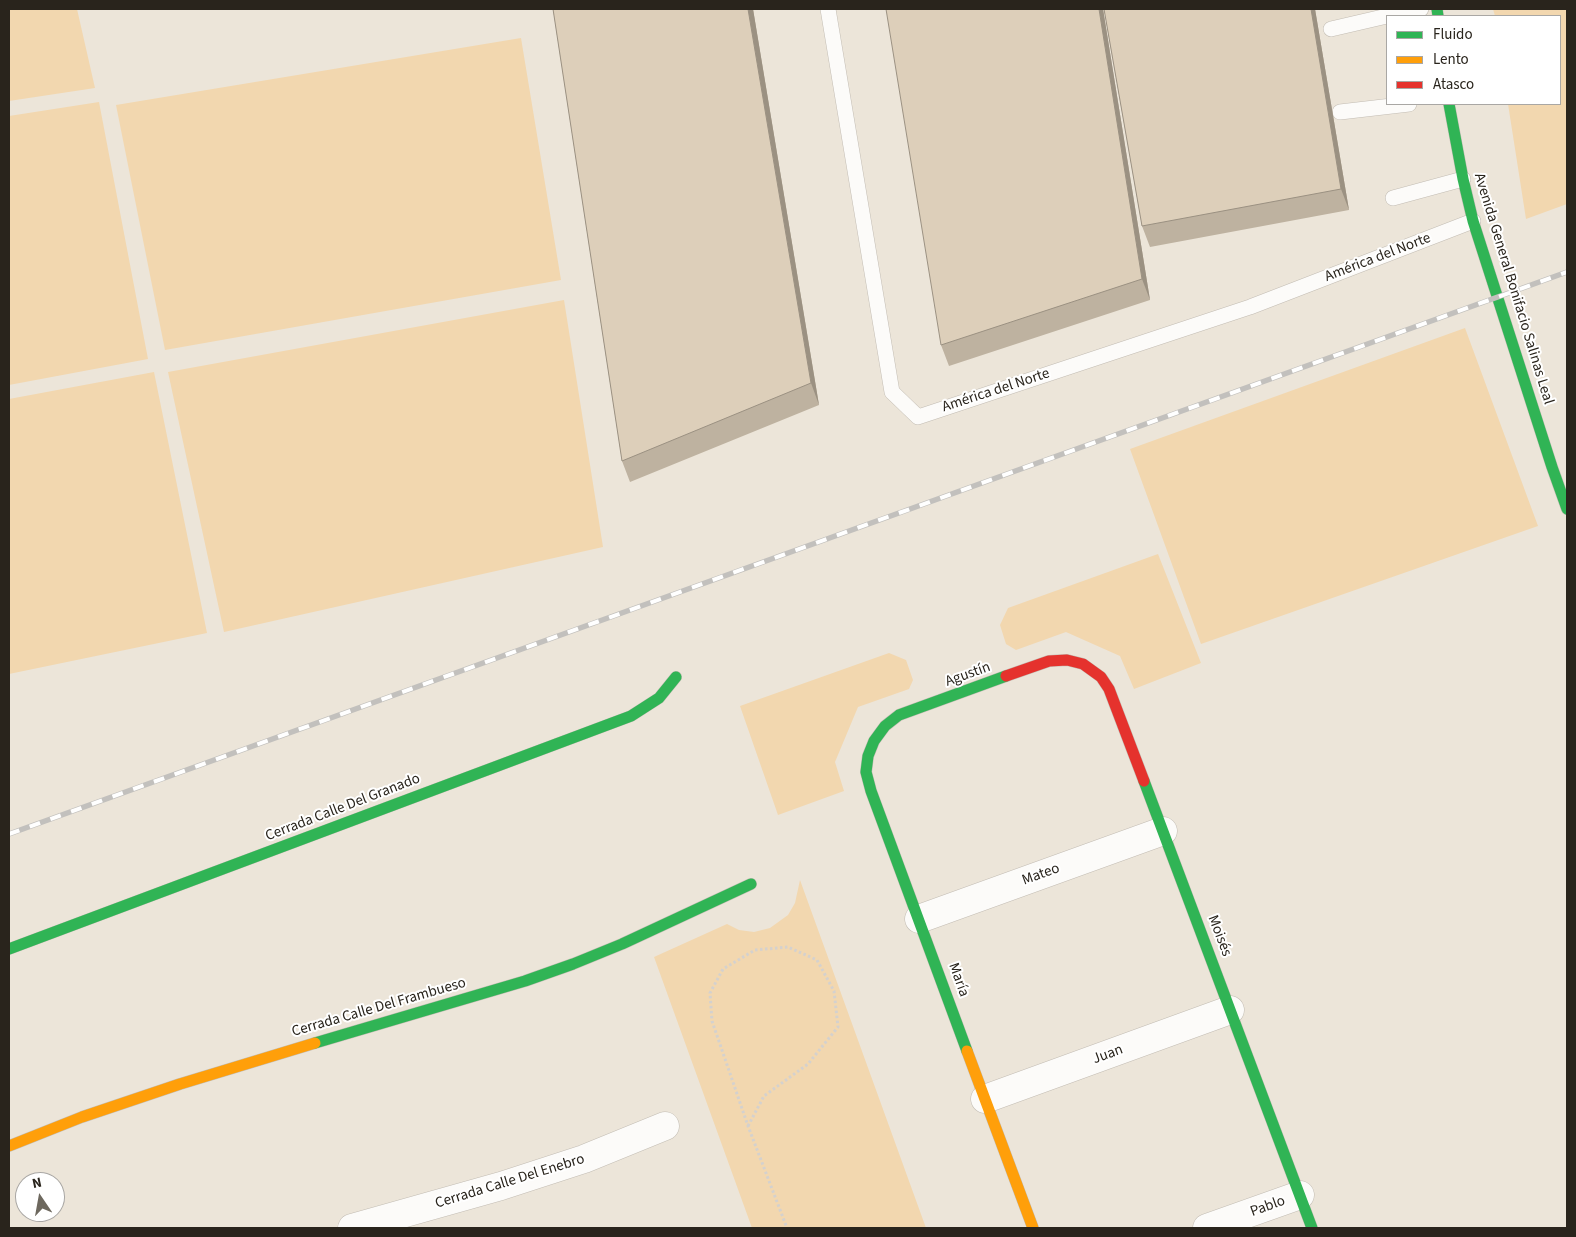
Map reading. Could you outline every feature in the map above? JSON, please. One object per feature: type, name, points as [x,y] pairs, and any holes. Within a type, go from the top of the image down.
[{"type":"street","name":"Avenida General Bonifacio Salinas Leal","points":[[1449,105],[1473,221],[1560,464],[1567,508]]},
{"type":"street","name":"Agustín","points":[[874,741],[885,726],[899,716],[1049,661],[1067,660],[1083,664]]},
{"type":"street","name":"Moisés","points":[[1083,664],[1101,677],[1109,689],[1312,1228]]},
{"type":"street","name":"Cerrada Calle Del Granado","points":[[9,949],[631,716],[659,698],[676,677]]},
{"type":"street","name":"María","points":[[874,741],[868,756],[866,772],[871,791],[1033,1228]]},
{"type":"street","name":"Mateo","points":[[919,919],[1163,831]]},
{"type":"street","name":"Cerrada Calle Del Frambueso","points":[[9,1146],[82,1117],[180,1084],[288,1050],[525,981],[565,967],[622,944],[751,884]]},
{"type":"street","name":"Juan","points":[[985,1099],[1230,1010]]},
{"type":"street","name":"Cerrada Calle Del Enebro","points":[[352,1228],[501,1186],[574,1162],[665,1126]]},
{"type":"street","name":"Pablo","points":[[1207,1228],[1300,1195]]},
{"type":"lane","name":"América del Norte","points":[[828,9],[892,392],[918,417],[1250,307],[1473,221]]},
{"type":"lane","points":[[1392,15],[1421,9]]},
{"type":"lane","points":[[1331,29],[1386,16]]},
{"type":"lane","points":[[1340,112],[1400,105]]},
{"type":"lane","points":[[1392,198],[1463,179]]},
{"type":"path","points":[[748,1126],[764,1096],[808,1064],[838,1027],[834,991],[818,960],[788,947],[755,950],[723,969],[710,993],[712,1021],[748,1126],[787,1228]]},
{"type":"shaded area","points":[[9,9],[77,9],[95,88],[9,101]]},
{"type":"shaded area","points":[[1493,9],[1567,9],[1567,204],[1526,219],[1508,105],[1561,105],[1561,15],[1495,15]]},
{"type":"shaded area","points":[[521,38],[561,280],[165,350],[116,105]]},
{"type":"shaded area","points":[[99,102],[148,359],[9,385],[9,116]]},
{"type":"shaded area","points":[[564,300],[603,547],[224,632],[168,372]]},
{"type":"shaded area","points":[[1465,328],[1538,526],[1201,644],[1130,449]]},
{"type":"shaded area","points":[[154,372],[207,633],[9,674],[9,399]]},
{"type":"shaded area","points":[[1158,554],[1201,663],[1134,689],[1120,656],[1066,632],[1016,650],[1006,644],[1000,625],[1008,608]]},
{"type":"shaded area","points":[[889,653],[906,660],[913,680],[909,689],[858,707],[835,762],[844,791],[778,815],[740,706]]},
{"type":"shaded area","points":[[800,880],[926,1228],[752,1228],[654,957],[727,924],[739,930],[754,932],[770,928],[788,915],[795,903]]},
{"type":"building","points":[[553,9],[748,9],[811,383],[622,461]]},
{"type":"building","points":[[886,9],[1099,9],[1142,279],[941,345]]},
{"type":"building","points":[[1104,9],[1311,9],[1341,189],[1142,226]]},
{"type":"railway","points":[[9,834],[1567,272]]},
{"type":"traffic: fast","points":[[1437,9],[1438,15]]},
{"type":"traffic: fast","points":[[1449,105],[1473,221],[1567,509]]},
{"type":"traffic: fast","points":[[967,1051],[871,791],[866,772],[868,756],[874,741],[885,726],[899,715],[1006,676]]},
{"type":"traffic: fast","points":[[9,949],[631,716],[659,698],[676,677]]},
{"type":"traffic: fast","points":[[1144,781],[1312,1228]]},
{"type":"traffic: fast","points":[[315,1043],[525,981],[573,964],[622,944],[751,884]]},
{"type":"traffic: slow","points":[[9,1146],[82,1117],[180,1084],[315,1043]]},
{"type":"traffic: slow","points":[[967,1051],[1033,1228]]},
{"type":"traffic: jam","points":[[1006,676],[1049,661],[1067,660],[1083,664],[1101,677],[1109,689],[1144,781]]}]
